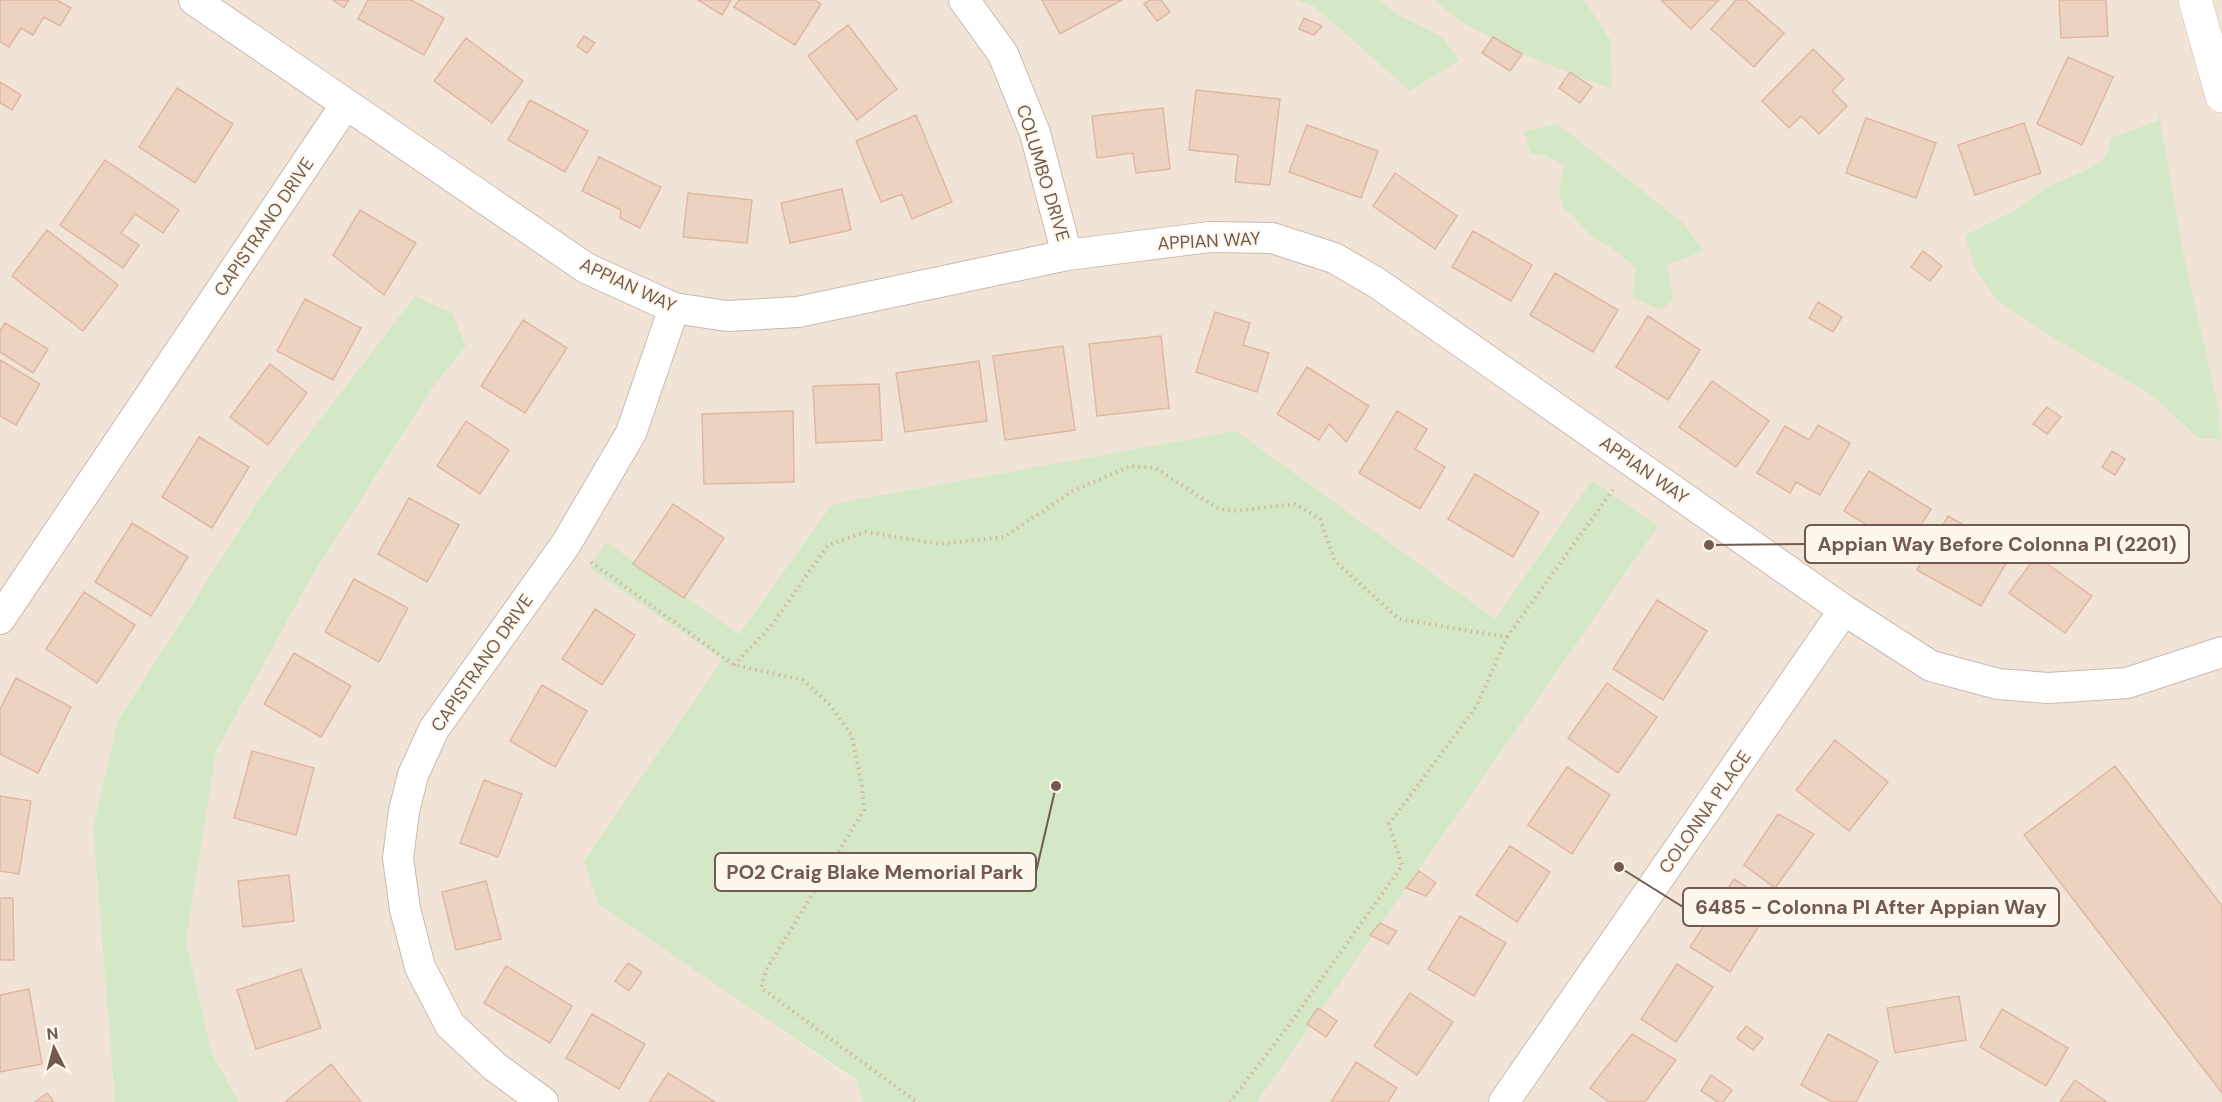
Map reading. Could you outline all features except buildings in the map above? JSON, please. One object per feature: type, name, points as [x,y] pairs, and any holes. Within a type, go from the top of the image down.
[{"type":"street","name":"APPIAN WAY","points":[[194,0],[586,268],[674,308],[728,316],[798,312],[1067,255],[1210,237],[1272,238],[1334,258],[1377,283],[1844,610],[1931,666],[1998,684],[2048,688],[2127,683],[2222,652]]},
{"type":"street","name":"COLUMBO DRIVE","points":[[964,0],[1003,54],[1031,123],[1062,228],[1067,255]]},
{"type":"street","points":[[2195,0],[2222,96]]},
{"type":"street","name":"CAPISTRANO DRIVE","points":[[0,619],[346,104]]},
{"type":"street","name":"CAPISTRANO DRIVE","points":[[543,1102],[495,1066],[450,1025],[420,968],[405,909],[398,858],[404,811],[413,775],[434,729],[566,544],[631,433],[674,308]]},
{"type":"street","name":"COLONNA PLACE","points":[[1504,1102],[1844,610]]},
{"type":"path","points":[[1230,1102],[1289,1025],[1402,866],[1389,824],[1476,707],[1507,637],[1633,462]]},
{"type":"path","points":[[734,665],[771,626],[828,545],[866,532],[940,544],[1004,537],[1072,491],[1130,466],[1155,468],[1219,509],[1236,511],[1295,504],[1320,519],[1335,561],[1399,619],[1507,637]]},
{"type":"path","points":[[566,544],[734,665],[803,680],[831,706],[852,736],[864,810],[766,970],[761,988],[917,1102]]},
{"type":"shaded area","points":[[0,0],[1296,0],[1314,6],[1410,91],[1460,60],[1441,36],[1395,13],[1379,0],[2222,0],[2222,1102],[1257,1102],[1657,526],[1592,480],[1495,619],[1236,432],[832,504],[739,634],[606,543],[589,568],[722,660],[598,903],[856,1081],[863,1102],[239,1102],[212,1053],[186,942],[216,752],[312,576],[433,387],[466,346],[415,296],[259,499],[118,720],[93,827],[115,1102],[0,1102]],"holes":[[[2159,121],[2184,255],[2219,410],[2220,439],[2199,439],[2152,395],[2109,369],[1965,235],[2019,208],[2050,185],[2087,170],[2105,158],[2112,137]],[[1525,131],[1704,251],[1667,265],[1636,268],[1611,247],[1592,237],[1562,207],[1559,188],[1566,165],[1546,156],[1530,153]]]},
{"type":"green space","points":[[1296,0],[1379,0],[1395,13],[1441,36],[1460,60],[1410,91],[1314,6]]},
{"type":"green space","points":[[1434,0],[1584,0],[1611,41],[1612,89],[1522,54],[1463,23]]},
{"type":"green space","points":[[2158,110],[2184,255],[2219,410],[2221,439],[2199,439],[2152,395],[2047,334],[1996,299],[1974,267],[1965,235],[2019,208],[2050,185],[2087,170],[2105,158],[2112,137],[2158,121]]},
{"type":"green space","points":[[1558,124],[1683,223],[1704,251],[1667,265],[1673,300],[1660,310],[1632,297],[1636,268],[1611,247],[1592,237],[1562,207],[1559,188],[1565,165],[1546,156],[1530,153],[1524,131]]},
{"type":"green space","points":[[415,296],[452,313],[466,346],[433,387],[312,576],[216,752],[186,942],[212,1053],[239,1102],[115,1102],[93,827],[118,720],[259,499]]},
{"type":"green space","points":[[1236,431],[1495,619],[1592,480],[1658,526],[1257,1102],[863,1102],[856,1080],[598,904],[584,861],[722,660],[589,568],[606,542],[739,634],[832,504]]},
{"type":"place","name":"Appian Way Before Colonna Pl (2201)","points":[[1709,545]]},
{"type":"place","name":"PO2 Craig Blake Memorial Park","points":[[1056,786]]},
{"type":"place","name":"6485 - Colonna Pl After Appian Way","points":[[1619,867]]}]
